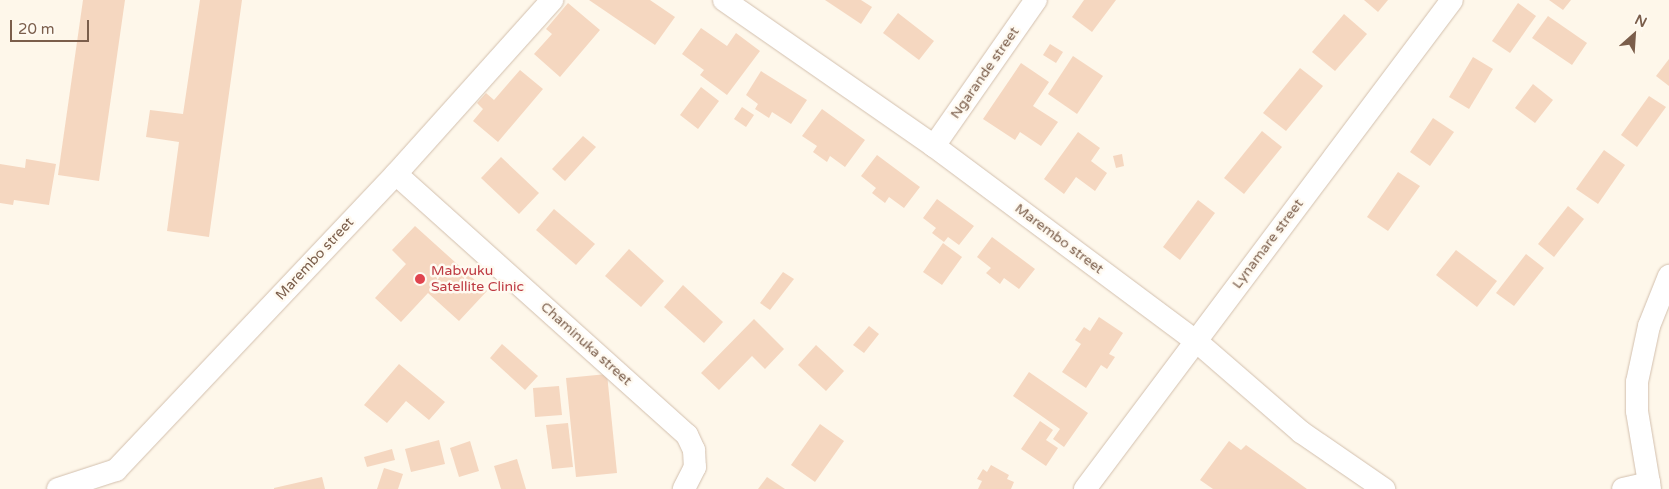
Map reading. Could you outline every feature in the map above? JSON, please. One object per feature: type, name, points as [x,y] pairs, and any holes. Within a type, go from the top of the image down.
[{"type":"street","name":"Marembo street","points":[[58,489],[119,480],[552,0]]},
{"type":"street","name":"Marembo street","points":[[724,0],[934,146],[1196,340],[1301,432],[1384,489]]},
{"type":"street","name":"Ngarande street","points":[[934,146],[1036,0]]},
{"type":"street","name":"Lynamare street","points":[[1085,489],[1452,0]]},
{"type":"street","name":"Chaminuka street","points":[[396,174],[687,435],[694,450],[695,467],[684,489]]},
{"type":"street","points":[[1623,489],[1650,486],[1638,412],[1638,382],[1649,326],[1669,276]]},
{"type":"building","points":[[83,0],[125,0],[99,181],[58,175]]},
{"type":"building","points":[[200,0],[242,0],[209,237],[167,231],[179,142],[146,137],[150,110],[183,114]]},
{"type":"building","points":[[589,0],[650,0],[675,17],[655,45]]},
{"type":"building","points":[[825,0],[861,0],[872,7],[861,24]]},
{"type":"building","points":[[1084,0],[1116,0],[1092,32],[1072,17]]},
{"type":"building","points":[[1364,0],[1388,0],[1378,12]]},
{"type":"building","points":[[1549,0],[1571,0],[1563,10]]},
{"type":"building","points":[[568,3],[600,30],[560,77],[534,54],[552,34],[546,29]]},
{"type":"building","points":[[1518,3],[1536,16],[1510,53],[1492,41]]},
{"type":"building","points":[[898,13],[934,41],[919,60],[883,33]]},
{"type":"building","points":[[1344,14],[1367,34],[1335,71],[1312,52]]},
{"type":"building","points":[[1548,16],[1587,43],[1572,65],[1532,38]]},
{"type":"building","points":[[701,28],[727,46],[736,33],[760,51],[727,95],[700,75],[704,70],[682,54]]},
{"type":"building","points":[[1050,44],[1063,52],[1056,63],[1043,55]]},
{"type":"building","points":[[1073,56],[1103,76],[1077,114],[1048,94]]},
{"type":"building","points":[[1473,57],[1493,69],[1469,109],[1449,97]]},
{"type":"building","points":[[1669,59],[1669,86],[1656,76]]},
{"type":"building","points":[[1021,63],[1049,82],[1033,106],[1058,122],[1041,146],[1020,132],[1015,140],[983,119]]},
{"type":"building","points":[[1300,68],[1323,86],[1286,131],[1263,113]]},
{"type":"building","points":[[520,70],[543,89],[498,142],[473,121],[483,109],[477,103],[486,93],[494,100]]},
{"type":"building","points":[[761,71],[807,100],[791,124],[772,112],[769,118],[755,109],[758,104],[746,95]]},
{"type":"building","points":[[1533,84],[1553,100],[1535,123],[1515,108]]},
{"type":"building","points":[[701,87],[719,101],[698,129],[680,115]]},
{"type":"building","points":[[1649,96],[1666,107],[1637,147],[1621,135]]},
{"type":"building","points":[[742,107],[754,115],[746,127],[734,119]]},
{"type":"building","points":[[822,109],[865,140],[845,167],[830,156],[827,162],[813,152],[817,146],[802,136]]},
{"type":"building","points":[[1433,118],[1454,132],[1430,166],[1410,152]]},
{"type":"building","points":[[1262,131],[1282,147],[1244,194],[1224,178]]},
{"type":"building","points":[[1078,132],[1100,148],[1091,161],[1107,173],[1095,191],[1076,177],[1064,194],[1044,179]]},
{"type":"building","points":[[583,136],[596,147],[565,181],[552,169]]},
{"type":"building","points":[[1604,150],[1625,165],[1598,204],[1576,189]]},
{"type":"building","points":[[1122,154],[1124,166],[1116,168],[1113,156]]},
{"type":"building","points":[[877,155],[920,187],[904,208],[889,197],[885,203],[872,193],[876,188],[861,176]]},
{"type":"building","points":[[501,157],[539,193],[519,214],[481,178]]},
{"type":"building","points":[[26,159],[56,164],[49,205],[14,200],[13,205],[0,203],[0,164],[25,168]]},
{"type":"building","points":[[1398,172],[1420,186],[1388,231],[1367,217]]},
{"type":"building","points":[[937,199],[974,226],[959,245],[948,237],[944,242],[932,233],[936,228],[923,218]]},
{"type":"building","points":[[1198,200],[1215,213],[1180,260],[1163,247]]},
{"type":"building","points":[[1568,206],[1584,219],[1554,257],[1538,244]]},
{"type":"building","points":[[554,209],[595,244],[576,265],[536,230]]},
{"type":"building","points":[[415,226],[487,291],[459,321],[428,293],[401,322],[375,298],[406,264],[392,250]]},
{"type":"building","points":[[992,237],[1035,269],[1019,289],[1004,278],[1000,284],[986,273],[991,268],[977,257]]},
{"type":"building","points":[[943,243],[962,257],[942,285],[923,272]]},
{"type":"building","points":[[629,249],[664,281],[641,307],[605,276]]},
{"type":"building","points":[[1456,250],[1497,281],[1477,307],[1436,275]]},
{"type":"building","points":[[1526,254],[1544,268],[1514,306],[1496,293]]},
{"type":"building","points":[[783,272],[794,279],[770,310],[760,303]]},
{"type":"building","points":[[683,285],[723,322],[704,343],[664,307]]},
{"type":"building","points":[[1099,317],[1123,333],[1109,354],[1115,357],[1107,369],[1101,365],[1086,388],[1062,372],[1081,344],[1075,340],[1084,327],[1090,331]]},
{"type":"building","points":[[754,319],[784,349],[765,369],[752,356],[719,390],[701,373]]},
{"type":"building","points":[[869,326],[879,334],[864,353],[853,345]]},
{"type":"building","points":[[502,344],[538,376],[525,390],[490,358]]},
{"type":"building","points":[[816,345],[844,371],[826,391],[798,365]]},
{"type":"building","points":[[399,364],[445,402],[429,420],[406,401],[387,423],[364,405]]},
{"type":"building","points":[[1029,372],[1088,413],[1064,447],[1053,439],[1060,429],[1013,396]]},
{"type":"building","points":[[607,374],[617,473],[576,477],[566,378]]},
{"type":"building","points":[[559,386],[562,415],[535,417],[533,388]]},
{"type":"building","points":[[1040,421],[1053,430],[1046,440],[1058,448],[1046,466],[1021,449]]},
{"type":"building","points":[[568,423],[573,467],[552,469],[546,425]]},
{"type":"building","points":[[820,424],[844,441],[815,482],[791,465]]},
{"type":"building","points":[[439,440],[445,464],[411,472],[405,449]]},
{"type":"building","points":[[470,441],[479,471],[459,477],[450,448]]},
{"type":"building","points":[[1229,441],[1241,450],[1246,445],[1307,489],[1213,489],[1200,480]]},
{"type":"building","points":[[392,449],[395,460],[367,467],[364,457]]},
{"type":"building","points":[[517,459],[526,489],[501,489],[494,466]]},
{"type":"building","points":[[991,465],[1009,475],[1007,479],[1014,482],[1011,489],[978,489],[982,481],[977,479],[983,469],[987,472]]},
{"type":"building","points":[[384,468],[403,474],[398,489],[377,489]]},
{"type":"building","points":[[322,477],[325,489],[274,489],[274,488]]},
{"type":"building","points":[[767,477],[785,489],[758,489]]},
{"type":"place","name":"Mabvuku Satellite Clinic","points":[[420,279]]}]
